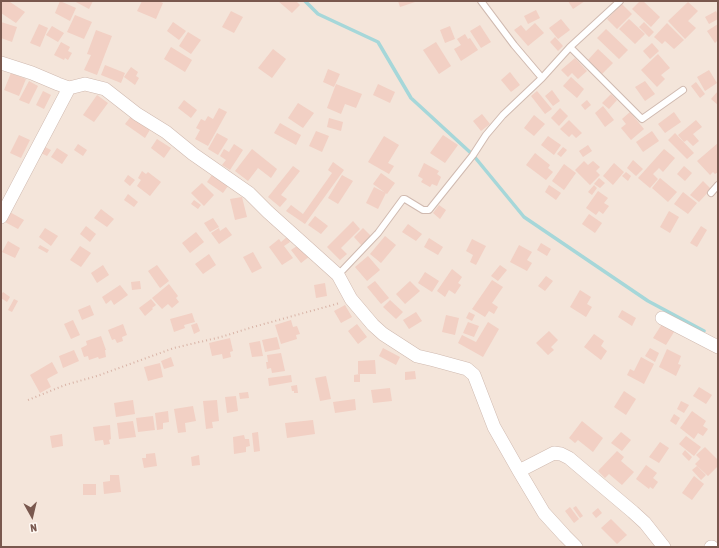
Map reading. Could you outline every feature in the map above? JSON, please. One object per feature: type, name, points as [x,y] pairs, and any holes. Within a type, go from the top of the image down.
[{"type":"street","points":[[1,63],[32,73],[69,88],[86,84],[105,89],[137,114],[166,132],[193,154],[249,193],[338,275],[351,300],[373,326],[383,334],[416,356],[466,368],[474,376],[494,426],[544,513],[576,547]]},
{"type":"street","points":[[1,217],[69,88]]},
{"type":"street","points":[[662,318],[718,347]]},
{"type":"street","points":[[519,471],[554,453],[561,454],[569,458],[637,515],[664,547]]},
{"type":"lane","points":[[481,1],[514,45],[542,78]]},
{"type":"lane","points":[[338,275],[378,233],[403,199],[423,210],[429,210],[503,115],[542,78],[570,47],[620,1]]},
{"type":"lane","points":[[570,47],[642,119],[683,90]]},
{"type":"lane","points":[[711,193],[718,185]]},
{"type":"path","points":[[28,400],[65,385],[98,376],[174,348],[221,337],[351,300]]},
{"type":"shaded area","points":[[1,1],[718,1],[718,547],[1,547]]},
{"type":"building","points":[[1,1],[11,1],[10,2],[25,12],[16,23],[1,13]]},
{"type":"building","points":[[60,1],[76,8],[70,21],[55,13]]},
{"type":"building","points":[[74,1],[93,1],[89,9]]},
{"type":"building","points":[[142,1],[159,1],[163,3],[156,19],[137,11]]},
{"type":"building","points":[[278,1],[296,1],[300,5],[292,13]]},
{"type":"building","points":[[398,1],[418,1],[400,7]]},
{"type":"building","points":[[568,1],[585,1],[573,9]]},
{"type":"building","points":[[640,1],[643,1],[660,17],[651,27],[632,9]]},
{"type":"building","points":[[688,2],[698,11],[688,21],[696,28],[685,39],[668,21]]},
{"type":"building","points":[[622,4],[632,14],[617,29],[607,19]]},
{"type":"building","points":[[536,10],[540,18],[528,24],[524,16]]},
{"type":"building","points":[[231,11],[243,17],[234,33],[222,27]]},
{"type":"building","points":[[716,11],[718,19],[709,24],[705,17]]},
{"type":"building","points":[[75,15],[92,22],[84,39],[67,32]]},
{"type":"building","points":[[561,19],[570,30],[558,39],[549,28]]},
{"type":"building","points":[[629,19],[645,34],[635,44],[619,29]]},
{"type":"building","points":[[1,22],[17,27],[12,42],[1,38]]},
{"type":"building","points":[[173,22],[186,31],[179,40],[167,31]]},
{"type":"building","points":[[644,22],[654,32],[649,37],[639,27]]},
{"type":"building","points":[[535,23],[544,33],[528,46],[514,30],[521,25],[526,31]]},
{"type":"building","points":[[667,23],[684,40],[674,49],[665,41],[662,44],[654,37]]},
{"type":"building","points":[[39,24],[48,28],[40,47],[30,43]]},
{"type":"building","points":[[718,24],[718,40],[715,43],[707,31]]},
{"type":"building","points":[[480,25],[491,42],[481,48],[470,31]]},
{"type":"building","points":[[52,26],[64,33],[58,42],[46,35]]},
{"type":"building","points":[[450,26],[455,39],[445,43],[440,30]]},
{"type":"building","points":[[606,29],[628,50],[619,59],[597,38]]},
{"type":"building","points":[[96,30],[112,36],[97,75],[84,70],[91,55],[87,54]]},
{"type":"building","points":[[188,32],[201,40],[191,54],[179,46]]},
{"type":"building","points":[[465,34],[468,39],[470,38],[478,50],[461,61],[454,49],[461,45],[457,39]]},
{"type":"building","points":[[555,37],[563,46],[558,51],[550,42]]},
{"type":"building","points":[[61,42],[70,47],[68,51],[72,53],[68,60],[65,58],[64,60],[54,55]]},
{"type":"building","points":[[436,42],[451,66],[439,74],[423,50]]},
{"type":"building","points":[[652,43],[659,51],[650,59],[643,51]]},
{"type":"building","points":[[171,47],[192,60],[185,72],[164,59]]},
{"type":"building","points":[[273,49],[286,59],[272,78],[258,68]]},
{"type":"building","points":[[598,49],[613,63],[602,74],[588,60]]},
{"type":"building","points":[[658,54],[670,68],[661,75],[665,79],[657,87],[641,70]]},
{"type":"building","points":[[575,58],[587,71],[578,79],[572,73],[568,77],[561,70]]},
{"type":"building","points":[[105,65],[125,73],[121,83],[101,75]]},
{"type":"building","points":[[131,67],[138,72],[136,76],[139,78],[135,85],[124,77]]},
{"type":"building","points":[[328,69],[340,74],[334,87],[323,82]]},
{"type":"building","points":[[709,70],[717,83],[705,91],[697,77]]},
{"type":"building","points":[[510,72],[520,85],[511,92],[501,80]]},
{"type":"building","points":[[11,73],[26,79],[19,96],[4,90]]},
{"type":"building","points":[[571,77],[584,89],[577,98],[563,86]]},
{"type":"building","points":[[29,81],[38,86],[29,104],[19,100]]},
{"type":"building","points":[[645,81],[655,94],[645,101],[635,87]]},
{"type":"building","points":[[696,82],[705,94],[700,98],[691,86]]},
{"type":"building","points":[[336,84],[362,94],[356,108],[345,104],[341,114],[327,108]]},
{"type":"building","points":[[378,84],[395,92],[390,103],[373,95]]},
{"type":"building","points":[[552,90],[560,101],[553,106],[545,96]]},
{"type":"building","points":[[43,91],[51,95],[44,109],[36,105]]},
{"type":"building","points":[[537,91],[552,109],[545,114],[531,96]]},
{"type":"building","points":[[718,91],[718,105],[711,99]]},
{"type":"building","points":[[611,94],[617,100],[609,109],[602,103]]},
{"type":"building","points":[[97,95],[108,103],[94,122],[83,115]]},
{"type":"building","points":[[184,100],[197,110],[191,118],[178,108]]},
{"type":"building","points":[[587,100],[591,105],[585,110],[581,105]]},
{"type":"building","points":[[298,103],[314,113],[303,128],[288,118]]},
{"type":"building","points":[[603,106],[614,120],[605,127],[595,113]]},
{"type":"building","points":[[219,108],[227,112],[208,146],[195,139],[200,130],[196,128],[201,119],[205,121],[208,116],[213,119]]},
{"type":"building","points":[[560,108],[568,116],[559,126],[551,118]]},
{"type":"building","points":[[630,112],[644,129],[631,140],[621,128],[626,124],[622,119]]},
{"type":"building","points":[[674,112],[681,122],[665,133],[658,124]]},
{"type":"building","points":[[482,114],[490,124],[481,131],[473,121]]},
{"type":"building","points":[[132,115],[151,128],[145,138],[125,124]]},
{"type":"building","points":[[534,115],[545,124],[534,136],[524,128]]},
{"type":"building","points":[[329,118],[343,122],[341,131],[327,127]]},
{"type":"building","points":[[569,120],[582,133],[576,138],[572,134],[569,137],[560,129]]},
{"type":"building","points":[[696,120],[702,127],[693,134],[699,141],[693,146],[687,140],[684,142],[678,135]]},
{"type":"building","points":[[280,123],[301,135],[296,145],[274,133]]},
{"type":"building","points":[[316,131],[329,136],[322,152],[309,146]]},
{"type":"building","points":[[652,131],[659,141],[643,152],[636,142]]},
{"type":"building","points":[[217,133],[228,139],[218,155],[208,149]]},
{"type":"building","points":[[675,133],[694,153],[687,159],[668,140]]},
{"type":"building","points":[[19,135],[30,140],[21,158],[10,153]]},
{"type":"building","points":[[443,135],[458,145],[445,163],[430,153]]},
{"type":"building","points":[[384,136],[399,145],[388,163],[394,166],[389,174],[368,162]]},
{"type":"building","points":[[548,136],[561,145],[554,155],[541,145]]},
{"type":"building","points":[[157,139],[171,148],[164,158],[151,148]]},
{"type":"building","points":[[718,143],[718,172],[715,174],[713,172],[710,175],[697,161]]},
{"type":"building","points":[[78,144],[87,150],[83,156],[74,150]]},
{"type":"building","points":[[234,144],[243,150],[230,170],[222,165],[226,160],[220,156],[224,149],[229,152]]},
{"type":"building","points":[[588,145],[592,151],[583,157],[579,151]]},
{"type":"building","points":[[45,147],[51,150],[47,156],[41,153]]},
{"type":"building","points":[[563,147],[567,150],[561,157],[557,154]]},
{"type":"building","points":[[57,148],[68,155],[62,164],[51,157]]},
{"type":"building","points":[[252,149],[277,169],[271,178],[258,168],[248,181],[235,171]]},
{"type":"building","points":[[664,149],[675,158],[663,172],[659,168],[653,174],[658,179],[650,188],[638,178]]},
{"type":"building","points":[[535,153],[550,165],[548,168],[553,172],[546,180],[526,165]]},
{"type":"building","points":[[633,160],[643,169],[636,176],[627,168]]},
{"type":"building","points":[[584,161],[588,165],[593,161],[600,167],[596,171],[600,175],[590,185],[575,170]]},
{"type":"building","points":[[333,162],[344,170],[305,224],[286,211],[291,205],[303,214],[332,173],[328,170]]},
{"type":"building","points":[[424,163],[439,171],[437,174],[441,177],[437,186],[432,184],[430,187],[421,182],[423,179],[418,176]]},
{"type":"building","points":[[614,163],[624,172],[613,185],[603,176]]},
{"type":"building","points":[[564,164],[576,173],[564,190],[552,181]]},
{"type":"building","points":[[293,166],[300,171],[281,195],[287,199],[280,207],[268,197]]},
{"type":"building","points":[[684,166],[692,173],[685,181],[677,174]]},
{"type":"building","points":[[142,171],[146,174],[148,172],[161,182],[150,196],[137,186],[141,180],[138,178]]},
{"type":"building","points":[[214,172],[230,183],[223,193],[207,182]]},
{"type":"building","points":[[626,172],[631,176],[628,181],[622,176]]},
{"type":"building","points":[[381,173],[395,183],[387,194],[373,184]]},
{"type":"building","points":[[128,175],[135,180],[130,186],[124,181]]},
{"type":"building","points":[[342,175],[353,181],[338,204],[328,198]]},
{"type":"building","points":[[599,178],[605,183],[600,188],[594,184]]},
{"type":"building","points":[[660,178],[677,192],[668,202],[652,188]]},
{"type":"building","points":[[703,181],[711,189],[699,202],[690,195]]},
{"type":"building","points":[[202,183],[214,195],[204,206],[191,193]]},
{"type":"building","points":[[549,185],[561,193],[556,200],[545,192]]},
{"type":"building","points":[[594,185],[597,188],[592,195],[588,192]]},
{"type":"building","points":[[374,187],[386,193],[378,209],[366,203]]},
{"type":"building","points":[[598,191],[608,198],[604,203],[609,206],[603,214],[599,211],[596,215],[586,208]]},
{"type":"building","points":[[683,192],[697,203],[688,214],[674,204]]},
{"type":"building","points":[[128,194],[138,202],[134,207],[124,200]]},
{"type":"building","points":[[242,197],[247,217],[235,220],[230,199]]},
{"type":"building","points":[[194,200],[201,205],[198,209],[191,204]]},
{"type":"building","points":[[439,205],[446,210],[440,219],[433,213]]},
{"type":"building","points":[[101,209],[114,219],[107,227],[94,218]]},
{"type":"building","points":[[8,211],[24,220],[18,229],[3,221]]},
{"type":"building","points":[[669,211],[679,217],[670,233],[660,227]]},
{"type":"building","points":[[589,214],[602,223],[595,233],[582,224]]},
{"type":"building","points":[[315,216],[328,226],[321,234],[308,225]]},
{"type":"building","points":[[213,218],[219,227],[210,232],[204,223]]},
{"type":"building","points":[[353,221],[360,229],[341,248],[347,254],[340,260],[327,247]]},
{"type":"building","points":[[408,224],[422,234],[416,241],[402,232]]},
{"type":"building","points":[[86,226],[96,234],[90,242],[80,234]]},
{"type":"building","points":[[701,226],[707,230],[697,247],[690,243]]},
{"type":"building","points":[[226,227],[232,235],[219,244],[211,233],[219,228],[220,231]]},
{"type":"building","points":[[45,228],[58,236],[51,246],[39,237]]},
{"type":"building","points":[[363,228],[371,236],[362,246],[354,237]]},
{"type":"building","points":[[196,232],[204,242],[190,253],[182,243]]},
{"type":"building","points":[[385,236],[396,245],[381,263],[370,254]]},
{"type":"building","points":[[287,237],[290,242],[284,246],[293,258],[282,265],[269,247],[279,239],[281,242]]},
{"type":"building","points":[[429,238],[443,247],[438,255],[424,247]]},
{"type":"building","points":[[472,239],[486,246],[476,265],[470,262],[473,255],[466,251]]},
{"type":"building","points":[[8,241],[20,248],[15,258],[2,252]]},
{"type":"building","points":[[541,243],[551,249],[547,256],[537,250]]},
{"type":"building","points":[[300,244],[310,256],[301,263],[291,250]]},
{"type":"building","points":[[40,245],[49,250],[47,253],[38,248]]},
{"type":"building","points":[[519,245],[532,252],[527,260],[532,263],[527,271],[510,262]]},
{"type":"building","points":[[80,246],[91,253],[81,267],[70,260]]},
{"type":"building","points":[[253,252],[262,268],[252,273],[243,257]]},
{"type":"building","points":[[209,254],[216,265],[203,274],[195,264]]},
{"type":"building","points":[[368,256],[380,270],[367,281],[355,267]]},
{"type":"building","points":[[103,265],[109,275],[97,283],[91,273]]},
{"type":"building","points":[[157,265],[169,281],[160,288],[148,271]]},
{"type":"building","points":[[500,265],[507,270],[498,281],[491,276]]},
{"type":"building","points":[[452,269],[462,277],[458,283],[461,285],[455,294],[449,290],[445,297],[437,291]]},
{"type":"building","points":[[425,272],[439,281],[432,292],[418,283]]},
{"type":"building","points":[[546,276],[553,281],[545,291],[538,286]]},
{"type":"building","points":[[492,280],[503,287],[492,303],[498,307],[494,314],[489,311],[485,317],[472,309]]},
{"type":"building","points":[[140,281],[141,289],[132,290],[131,282]]},
{"type":"building","points":[[375,281],[389,298],[381,304],[367,287]]},
{"type":"building","points":[[410,281],[420,291],[405,304],[396,294]]},
{"type":"building","points":[[325,283],[327,296],[316,298],[314,285]]},
{"type":"building","points":[[169,284],[178,296],[176,298],[179,302],[172,308],[168,304],[162,309],[152,298]]},
{"type":"building","points":[[120,285],[128,295],[114,305],[111,300],[106,304],[102,297]]},
{"type":"building","points":[[580,290],[591,297],[587,304],[592,307],[586,317],[570,307]]},
{"type":"building","points":[[3,292],[10,297],[7,302],[1,298]]},
{"type":"building","points":[[14,299],[18,301],[12,312],[8,310]]},
{"type":"building","points":[[151,299],[156,305],[145,316],[139,308]]},
{"type":"building","points":[[390,300],[403,312],[396,319],[383,307]]},
{"type":"building","points":[[90,305],[94,315],[82,320],[78,310]]},
{"type":"building","points":[[345,305],[352,317],[341,323],[334,311]]},
{"type":"building","points":[[622,310],[636,318],[632,326],[618,317]]},
{"type":"building","points":[[416,312],[422,321],[409,329],[403,320]]},
{"type":"building","points":[[469,312],[475,315],[472,321],[466,318]]},
{"type":"building","points":[[192,313],[195,322],[184,325],[185,328],[174,332],[170,319]]},
{"type":"building","points":[[446,315],[459,318],[455,335],[442,332]]},
{"type":"building","points":[[73,320],[80,335],[71,339],[64,324]]},
{"type":"building","points":[[291,320],[293,327],[297,326],[300,334],[296,335],[297,339],[281,344],[275,325]]},
{"type":"building","points":[[468,322],[479,326],[474,337],[463,333]]},
{"type":"building","points":[[488,322],[499,329],[483,357],[458,343],[462,335],[476,342]]},
{"type":"building","points":[[197,323],[200,331],[194,334],[191,325]]},
{"type":"building","points":[[123,324],[127,335],[122,337],[123,341],[117,343],[115,339],[112,340],[108,330]]},
{"type":"building","points":[[357,324],[367,337],[358,344],[348,331]]},
{"type":"building","points":[[662,324],[674,332],[666,345],[653,338]]},
{"type":"building","points":[[549,331],[558,340],[551,347],[554,350],[548,355],[536,343]]},
{"type":"building","points":[[594,334],[604,341],[601,346],[607,351],[601,360],[584,347]]},
{"type":"building","points":[[101,336],[106,350],[106,357],[99,359],[98,357],[89,360],[88,356],[84,357],[81,348],[87,345],[86,341]]},
{"type":"building","points":[[277,337],[280,349],[265,352],[262,340]]},
{"type":"building","points":[[230,338],[233,351],[230,352],[231,357],[223,359],[222,354],[212,356],[209,343]]},
{"type":"building","points":[[260,341],[263,356],[252,357],[249,343]]},
{"type":"building","points":[[383,348],[400,357],[396,365],[379,356]]},
{"type":"building","points":[[650,348],[659,353],[655,362],[645,356]]},
{"type":"building","points":[[667,349],[681,356],[678,364],[681,365],[676,376],[659,367]]},
{"type":"building","points":[[74,350],[79,361],[63,368],[59,356]]},
{"type":"building","points":[[281,353],[285,371],[272,373],[271,368],[267,369],[267,355]]},
{"type":"building","points":[[171,357],[174,366],[164,369],[161,361]]},
{"type":"building","points":[[641,357],[654,364],[644,384],[627,375],[630,369],[634,371]]},
{"type":"building","points":[[375,360],[376,374],[358,374],[358,361]]},
{"type":"building","points":[[52,362],[58,373],[47,379],[51,387],[40,393],[30,375]]},
{"type":"building","points":[[160,363],[163,377],[148,381],[144,367]]},
{"type":"building","points":[[415,371],[416,379],[405,380],[405,372]]},
{"type":"building","points":[[360,374],[360,382],[354,382],[354,375]]},
{"type":"building","points":[[291,375],[292,382],[269,386],[268,378]]},
{"type":"building","points":[[326,376],[331,399],[320,401],[315,378]]},
{"type":"building","points":[[297,385],[298,393],[294,393],[291,386]]},
{"type":"building","points":[[699,387],[712,395],[706,404],[693,396]]},
{"type":"building","points":[[390,388],[392,401],[373,403],[371,390]]},
{"type":"building","points":[[624,391],[636,399],[626,415],[614,407]]},
{"type":"building","points":[[248,392],[249,398],[240,399],[239,393]]},
{"type":"building","points":[[236,396],[238,411],[227,413],[225,397]]},
{"type":"building","points":[[355,399],[356,410],[335,413],[333,402]]},
{"type":"building","points":[[133,400],[135,414],[116,417],[114,403]]},
{"type":"building","points":[[217,400],[219,421],[212,422],[213,428],[206,429],[203,401]]},
{"type":"building","points":[[681,401],[689,405],[684,413],[677,409]]},
{"type":"building","points":[[193,406],[196,421],[185,423],[186,432],[178,433],[174,409]]},
{"type":"building","points":[[168,411],[169,422],[163,423],[163,429],[157,430],[155,413]]},
{"type":"building","points":[[692,411],[706,421],[703,426],[708,429],[703,436],[698,433],[694,439],[680,428]]},
{"type":"building","points":[[674,414],[680,418],[676,425],[670,421]]},
{"type":"building","points":[[153,416],[155,430],[138,432],[136,418]]},
{"type":"building","points":[[313,420],[315,434],[287,438],[285,423]]},
{"type":"building","points":[[133,421],[136,437],[119,439],[117,423]]},
{"type":"building","points":[[582,421],[603,438],[593,452],[578,440],[575,443],[569,438]]},
{"type":"building","points":[[110,425],[110,444],[104,445],[103,440],[95,441],[93,427]]},
{"type":"building","points":[[258,432],[260,451],[254,452],[252,433]]},
{"type":"building","points":[[621,432],[631,440],[622,451],[611,443]]},
{"type":"building","points":[[62,434],[63,446],[52,448],[50,436]]},
{"type":"building","points":[[244,435],[245,439],[249,439],[250,446],[246,447],[246,452],[234,454],[233,437]]},
{"type":"building","points":[[686,436],[701,447],[694,456],[679,444]]},
{"type":"building","points":[[660,442],[669,448],[659,463],[649,457]]},
{"type":"building","points":[[705,447],[718,460],[718,466],[708,476],[695,464],[700,459],[696,455]]},
{"type":"building","points":[[685,450],[692,457],[689,461],[682,454]]},
{"type":"building","points":[[617,451],[624,457],[621,461],[634,472],[622,485],[609,474],[605,478],[598,471]]},
{"type":"building","points":[[155,453],[157,466],[144,468],[142,458],[146,458],[146,454]]},
{"type":"building","points":[[199,455],[200,465],[192,466],[191,457]]},
{"type":"building","points":[[646,465],[657,473],[653,478],[658,482],[653,489],[650,487],[649,489],[636,479]]},
{"type":"building","points":[[697,466],[706,475],[701,480],[692,470]]},
{"type":"building","points":[[110,475],[119,475],[121,492],[104,494],[103,482],[110,481]]},
{"type":"building","points":[[694,476],[704,484],[692,500],[682,493]]},
{"type":"building","points":[[83,484],[96,484],[96,495],[83,495]]},
{"type":"building","points":[[576,506],[583,516],[580,518],[573,508]]},
{"type":"building","points":[[570,507],[579,519],[574,523],[565,511]]},
{"type":"building","points":[[598,508],[602,513],[596,518],[592,513]]},
{"type":"building","points":[[611,519],[627,535],[617,544],[601,528]]},
{"type":"waterway","points":[[305,1],[318,14],[378,42],[411,98],[473,155],[524,217],[648,301],[704,331]]}]
